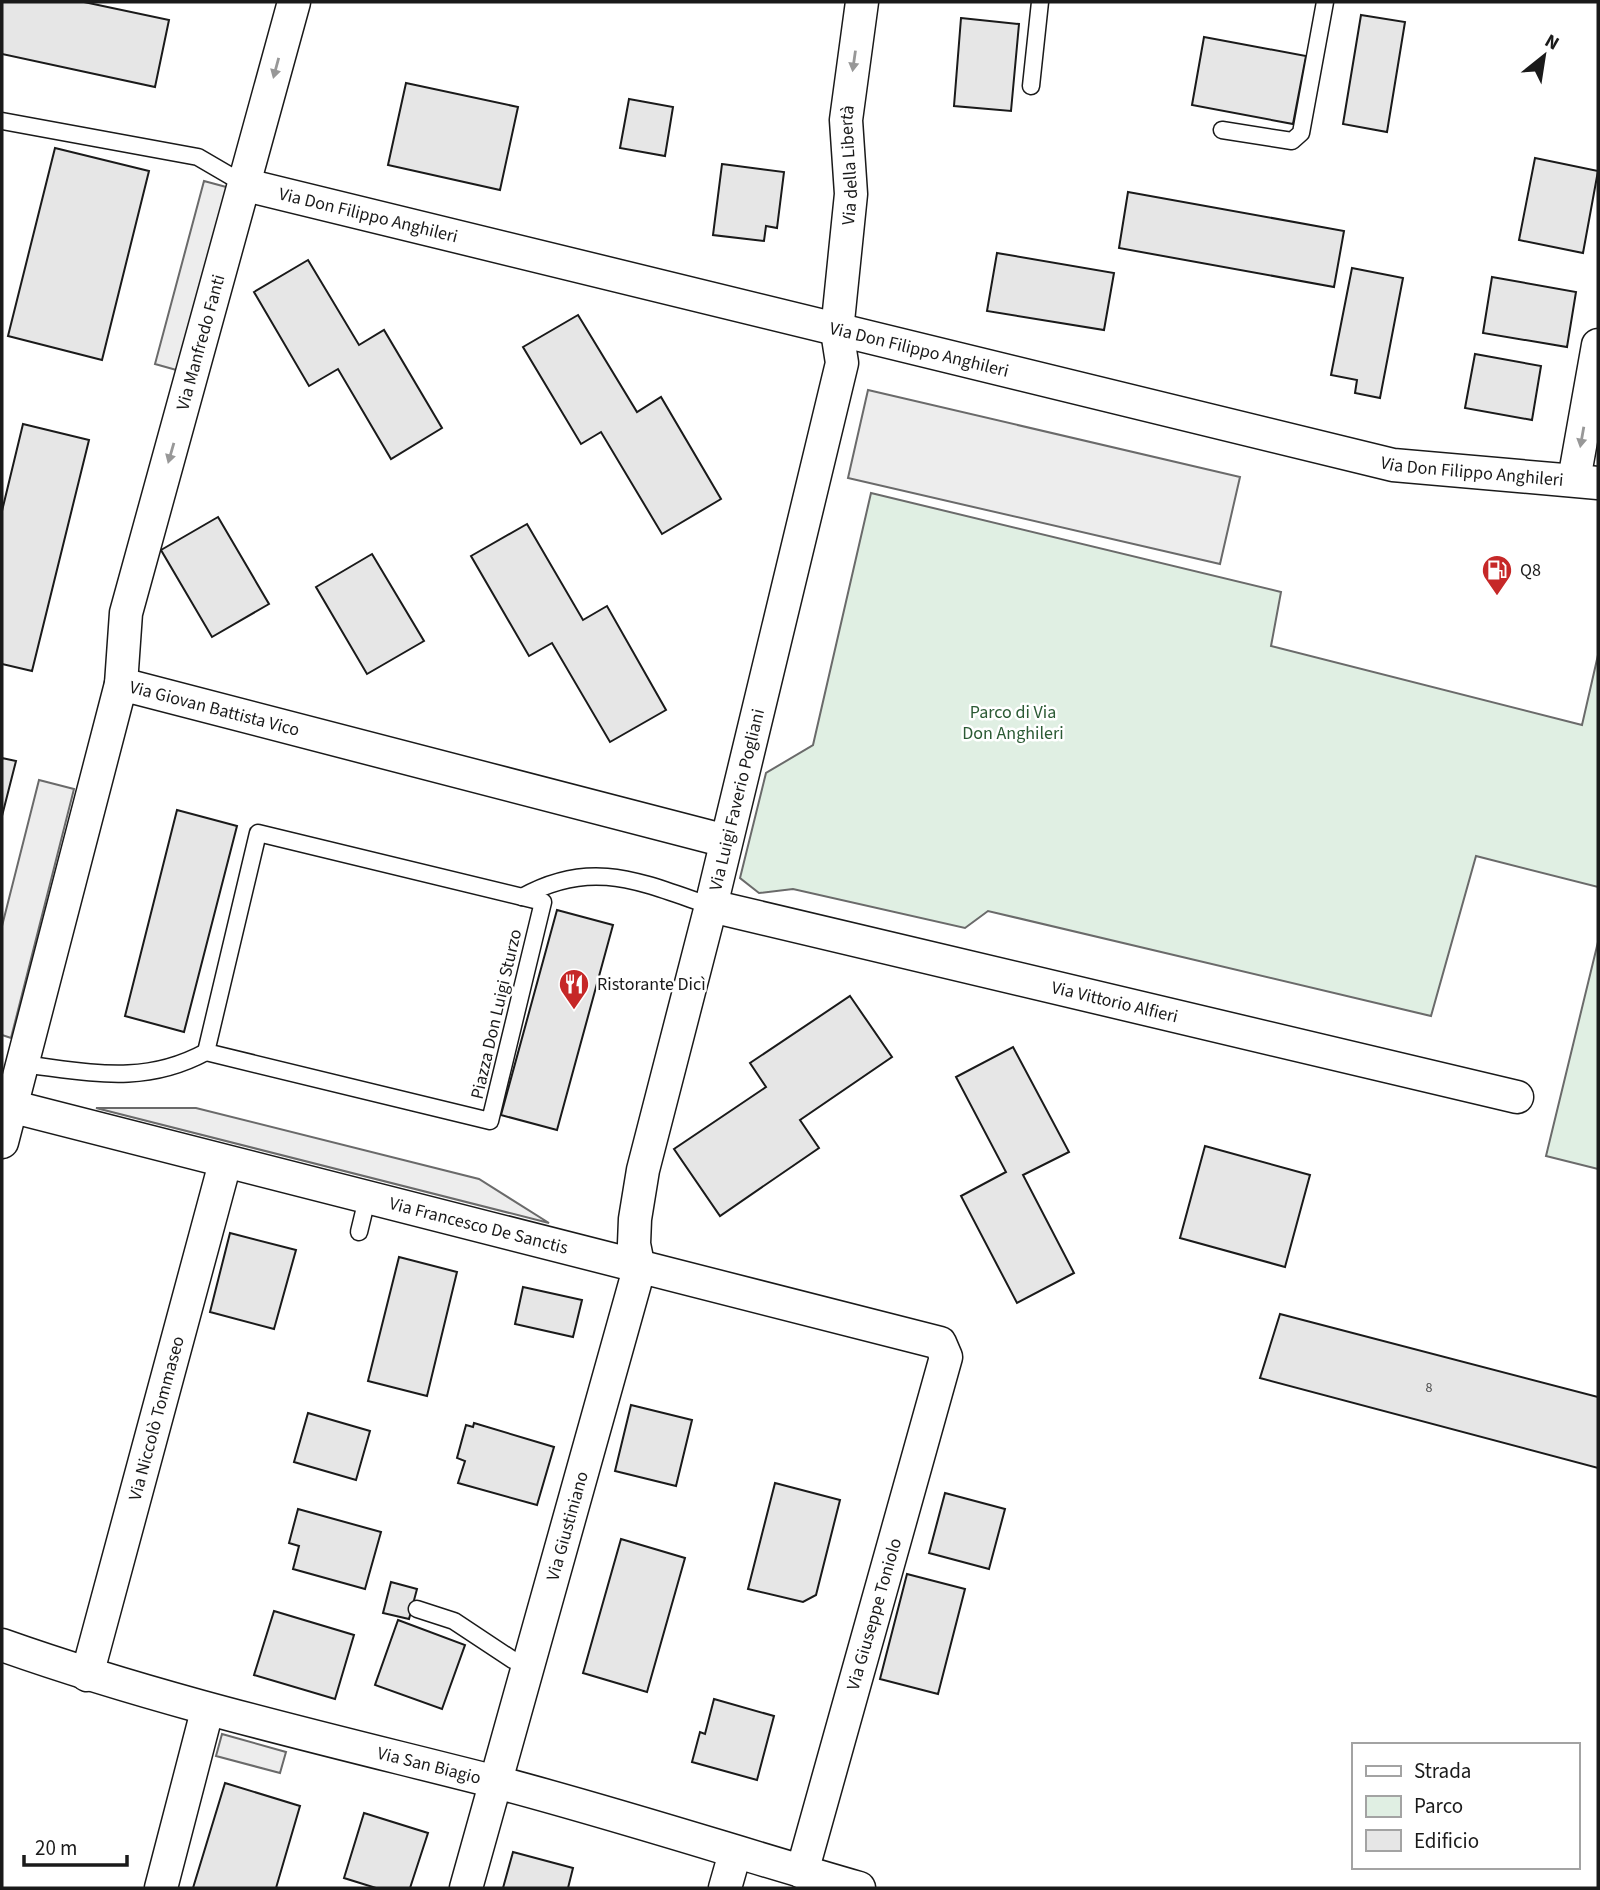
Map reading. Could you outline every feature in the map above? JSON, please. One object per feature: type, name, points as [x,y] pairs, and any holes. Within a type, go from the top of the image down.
[{"type":"street","name":"Via Manfredo Fanti","points":[[121,684],[127,613],[246,185],[293,2]]},
{"type":"street","name":"Via della Libertà","points":[[837,331],[851,194],[846,120],[862,2]]},
{"type":"street","name":"Via Don Filippo Anghileri","points":[[246,185],[1393,465],[1586,481]]},
{"type":"street","name":"Via Luigi Faverio Pogliani","points":[[639,1269],[634,1244],[635,1219],[643,1170],[711,906],[842,363],[837,331]]},
{"type":"street","points":[[1586,481],[1598,345]]},
{"type":"street","name":"Via Giovan Battista Vico","points":[[2,1142],[6,1106],[22,1064],[121,684],[726,841]]},
{"type":"street","name":"Via Vittorio Alfieri","points":[[711,906],[1517,1097]]},
{"type":"street","name":"Via Francesco De Sanctis","points":[[6,1106],[639,1269],[925,1337],[940,1343],[946,1357]]},
{"type":"street","name":"Via Niccolò Tommaseo","points":[[87,1675],[225,1163]]},
{"type":"street","name":"Via Giustiniano","points":[[466,1888],[639,1269]]},
{"type":"street","name":"Via Giuseppe Toniolo","points":[[802,1872],[946,1357]]},
{"type":"street","name":"Via San Biagio","points":[[2,1645],[87,1675],[207,1711],[495,1782],[859,1888]]},
{"type":"street","points":[[161,1888],[207,1711]]},
{"type":"street","points":[[725,1888],[735,1853]]},
{"type":"lane","points":[[1031,86],[1040,2]]},
{"type":"lane","points":[[1223,130],[1292,141],[1301,133],[1325,2]]},
{"type":"lane","points":[[2,121],[198,156],[246,185]]},
{"type":"lane","points":[[22,1064],[132,1075],[183,1064],[206,1052],[258,833],[522,897],[548,882],[578,875],[609,874],[711,906]]},
{"type":"lane","name":"Piazza Don Luigi Sturzo","points":[[206,1052],[491,1121],[542,902],[522,897]]},
{"type":"lane","points":[[359,1232],[367,1199]]},
{"type":"lane","points":[[417,1609],[454,1622],[513,1660],[528,1665]]},
{"type":"green space","name":"Parco di Via Don Anghileri","points":[[871,493],[1281,592],[1271,646],[1582,725],[1598,655],[1598,887],[1476,856],[1431,1016],[988,911],[965,928],[793,889],[759,893],[740,878],[766,773],[813,745]]},
{"type":"green space","points":[[1598,942],[1598,1169],[1546,1156]]},
{"type":"shaded area","points":[[204,181],[230,188],[180,371],[155,364]]},
{"type":"shaded area","points":[[868,390],[1240,477],[1220,564],[848,478]]},
{"type":"shaded area","points":[[39,780],[74,789],[11,1038],[2,1035],[2,926]]},
{"type":"shaded area","points":[[96,1108],[196,1108],[479,1179],[549,1223]]},
{"type":"shaded area","points":[[222,1734],[286,1752],[280,1773],[216,1756]]},
{"type":"building","points":[[2,2],[84,2],[169,20],[155,87],[2,54]]},
{"type":"building","points":[[1361,15],[1405,22],[1387,132],[1343,124]]},
{"type":"building","points":[[961,18],[1019,24],[1011,111],[954,106]]},
{"type":"building","points":[[1204,37],[1306,56],[1293,124],[1192,105]]},
{"type":"building","points":[[406,83],[518,107],[500,190],[388,165]]},
{"type":"building","points":[[629,99],[673,107],[665,156],[620,148]]},
{"type":"building","points":[[55,148],[149,171],[102,360],[8,336]]},
{"type":"building","points":[[1535,158],[1598,171],[1583,253],[1519,240]]},
{"type":"building","points":[[722,164],[784,172],[777,228],[766,226],[764,241],[713,235]]},
{"type":"building","points":[[1128,192],[1344,231],[1334,287],[1119,248]]},
{"type":"building","points":[[997,253],[1114,273],[1104,330],[987,311]]},
{"type":"building","points":[[308,260],[359,345],[384,330],[442,428],[391,459],[338,369],[309,386],[254,292]]},
{"type":"building","points":[[1352,268],[1403,278],[1380,398],[1355,393],[1357,380],[1331,375]]},
{"type":"building","points":[[1492,277],[1576,292],[1567,347],[1483,333]]},
{"type":"building","points":[[578,315],[637,412],[661,397],[721,499],[662,534],[601,432],[581,444],[523,347]]},
{"type":"building","points":[[1475,354],[1541,366],[1532,420],[1465,408]]},
{"type":"building","points":[[23,424],[89,440],[32,671],[2,664],[2,511]]},
{"type":"building","points":[[218,517],[269,604],[212,637],[161,550]]},
{"type":"building","points":[[527,524],[583,620],[607,606],[666,710],[610,742],[552,643],[529,656],[471,556]]},
{"type":"building","points":[[372,554],[424,641],[367,674],[316,587]]},
{"type":"building","points":[[2,758],[16,761],[2,816]]},
{"type":"building","points":[[177,810],[237,826],[184,1032],[125,1016]]},
{"type":"building","points":[[557,910],[613,925],[557,1130],[501,1115]]},
{"type":"building","points":[[850,996],[892,1057],[800,1120],[819,1148],[720,1216],[674,1149],[766,1087],[750,1063]]},
{"type":"building","points":[[1013,1047],[1069,1152],[1023,1175],[1074,1273],[1017,1303],[961,1196],[1006,1172],[956,1077]]},
{"type":"building","points":[[1205,1146],[1310,1175],[1285,1267],[1180,1238]]},
{"type":"building","points":[[230,1233],[296,1250],[274,1329],[210,1312]]},
{"type":"building","points":[[399,1257],[457,1272],[427,1396],[368,1381]]},
{"type":"building","points":[[523,1287],[582,1300],[573,1337],[515,1324]]},
{"type":"building","points":[[1280,1314],[1598,1397],[1598,1468],[1260,1378]]},
{"type":"building","points":[[631,1405],[692,1420],[676,1486],[615,1471]]},
{"type":"building","points":[[308,1413],[370,1431],[356,1480],[294,1462]]},
{"type":"building","points":[[474,1423],[554,1447],[537,1505],[458,1483],[465,1461],[457,1458],[466,1425],[473,1427]]},
{"type":"building","points":[[775,1483],[840,1500],[816,1595],[803,1602],[748,1589]]},
{"type":"building","points":[[945,1493],[1005,1509],[989,1569],[929,1553]]},
{"type":"building","points":[[298,1509],[381,1532],[365,1589],[293,1569],[299,1546],[289,1543]]},
{"type":"building","points":[[621,1539],[685,1558],[647,1692],[583,1673]]},
{"type":"building","points":[[907,1574],[965,1589],[938,1694],[880,1679]]},
{"type":"building","points":[[391,1582],[417,1589],[409,1619],[383,1613]]},
{"type":"building","points":[[274,1611],[354,1635],[335,1699],[254,1675]]},
{"type":"building","points":[[398,1620],[465,1645],[442,1709],[375,1685]]},
{"type":"building","points":[[714,1699],[774,1716],[757,1780],[692,1762],[700,1732],[705,1734]]},
{"type":"building","points":[[225,1783],[300,1806],[276,1888],[193,1888]]},
{"type":"building","points":[[364,1813],[428,1833],[410,1888],[376,1888],[344,1878]]},
{"type":"building","points":[[513,1852],[573,1868],[568,1888],[503,1888]]},
{"type":"place","name":"Q8","points":[[1497,597]]},
{"type":"place","name":"Ristorante Dicì","points":[[574,1011]]}]
